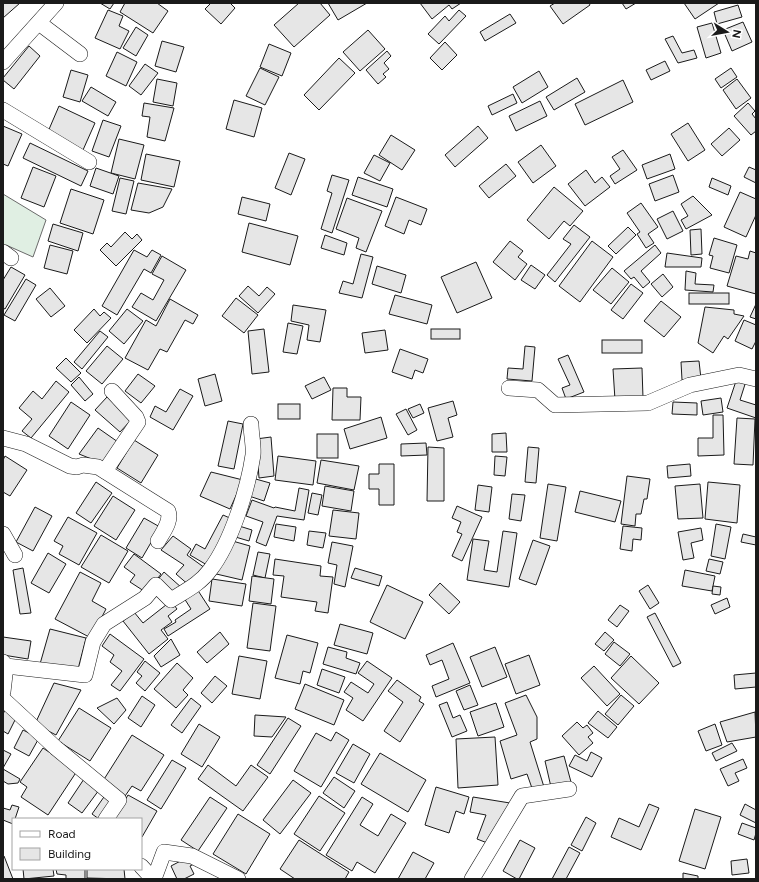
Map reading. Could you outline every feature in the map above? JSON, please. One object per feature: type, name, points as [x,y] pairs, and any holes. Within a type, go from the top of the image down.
[{"type":"street","points":[[3,62],[56,3]]},
{"type":"street","points":[[39,23],[80,54]]},
{"type":"street","points":[[3,110],[89,162]]},
{"type":"street","points":[[509,388],[538,390],[555,405],[648,403],[690,385],[739,375],[756,379]]},
{"type":"street","points":[[105,471],[138,422],[136,417],[112,391]]},
{"type":"street","points":[[3,692],[5,664],[85,675],[93,642],[104,624],[145,598],[156,585],[171,600],[189,590],[209,571],[223,549],[240,511],[253,454],[251,424]]},
{"type":"street","points":[[3,438],[26,444],[70,466],[77,467],[83,465],[98,467],[168,511],[170,515],[168,522],[158,541]]},
{"type":"street","points":[[3,534],[15,555]]},
{"type":"street","points":[[3,699],[56,748],[119,800],[107,818]]},
{"type":"street","points":[[472,879],[522,796],[569,789]]},
{"type":"street","points":[[142,867],[153,879],[164,852],[192,856],[238,879]]},
{"type":"green space","points":[[3,194],[46,220],[33,257],[6,245],[3,248]]},
{"type":"building","points":[[3,3],[20,3],[3,18]]},
{"type":"building","points":[[100,3],[114,3],[110,9]]},
{"type":"building","points":[[125,3],[157,3],[168,11],[153,33],[120,12]]},
{"type":"building","points":[[211,3],[230,3],[235,8],[221,24],[205,9]]},
{"type":"building","points":[[299,3],[320,3],[330,15],[294,47],[274,25]]},
{"type":"building","points":[[328,3],[367,3],[338,20]]},
{"type":"building","points":[[420,3],[461,3],[452,9],[449,5],[432,19]]},
{"type":"building","points":[[555,3],[589,3],[590,5],[563,24],[550,6]]},
{"type":"building","points":[[622,3],[636,3],[626,9]]},
{"type":"building","points":[[684,3],[719,3],[695,19]]},
{"type":"building","points":[[738,5],[742,17],[717,24],[714,12]]},
{"type":"building","points":[[108,10],[123,16],[119,26],[129,31],[120,49],[95,38]]},
{"type":"building","points":[[459,10],[466,16],[439,44],[428,34],[445,16],[449,21]]},
{"type":"building","points":[[510,14],[516,23],[485,41],[480,32]]},
{"type":"building","points":[[743,22],[752,42],[732,51],[723,30]]},
{"type":"building","points":[[712,23],[721,53],[706,58],[697,27]]},
{"type":"building","points":[[136,27],[148,35],[136,56],[123,48]]},
{"type":"building","points":[[368,30],[385,49],[360,71],[343,52]]},
{"type":"building","points":[[673,36],[682,53],[694,50],[697,58],[678,63],[665,39]]},
{"type":"building","points":[[162,41],[184,47],[176,72],[155,66]]},
{"type":"building","points":[[445,42],[457,55],[442,70],[430,58]]},
{"type":"building","points":[[269,44],[291,53],[282,76],[260,67]]},
{"type":"building","points":[[29,46],[40,56],[14,89],[3,80],[3,78]]},
{"type":"building","points":[[387,51],[391,56],[384,63],[389,69],[383,74],[386,77],[378,84],[366,70]]},
{"type":"building","points":[[117,52],[137,62],[126,86],[106,76]]},
{"type":"building","points":[[339,58],[355,73],[319,110],[304,95]]},
{"type":"building","points":[[665,61],[670,71],[651,80],[646,70]]},
{"type":"building","points":[[145,64],[158,73],[141,95],[129,86]]},
{"type":"building","points":[[260,68],[279,77],[265,105],[246,96]]},
{"type":"building","points":[[731,68],[737,77],[721,88],[715,79]]},
{"type":"building","points":[[71,70],[88,75],[80,102],[63,97]]},
{"type":"building","points":[[539,71],[548,87],[522,103],[513,87]]},
{"type":"building","points":[[577,78],[585,92],[554,110],[546,97]]},
{"type":"building","points":[[157,79],[177,83],[173,106],[153,102]]},
{"type":"building","points":[[737,79],[751,98],[736,109],[723,90]]},
{"type":"building","points":[[623,80],[633,102],[585,125],[575,104]]},
{"type":"building","points":[[91,87],[116,102],[108,116],[82,101]]},
{"type":"building","points":[[513,94],[517,103],[492,115],[488,106]]},
{"type":"building","points":[[234,100],[262,108],[254,137],[226,129]]},
{"type":"building","points":[[540,101],[547,116],[516,131],[509,116]]},
{"type":"building","points":[[144,103],[174,108],[165,141],[147,137],[150,117],[142,116]]},
{"type":"building","points":[[748,103],[755,111],[752,114],[756,119],[756,131],[751,135],[734,116]]},
{"type":"building","points":[[59,106],[95,123],[83,150],[47,134]]},
{"type":"building","points":[[103,120],[121,126],[109,157],[92,151]]},
{"type":"building","points":[[688,123],[705,150],[688,161],[671,134]]},
{"type":"building","points":[[3,126],[22,134],[8,166],[3,164]]},
{"type":"building","points":[[478,126],[488,138],[455,167],[445,155]]},
{"type":"building","points":[[729,128],[740,140],[722,156],[711,144]]},
{"type":"building","points":[[391,135],[415,150],[402,170],[379,155]]},
{"type":"building","points":[[119,139],[144,145],[135,179],[111,173]]},
{"type":"building","points":[[30,143],[88,171],[81,186],[23,158]]},
{"type":"building","points":[[541,145],[556,166],[533,183],[518,162]]},
{"type":"building","points":[[623,150],[637,170],[615,184],[610,176],[620,169],[612,157]]},
{"type":"building","points":[[289,153],[305,159],[291,195],[275,188]]},
{"type":"building","points":[[146,154],[180,161],[174,187],[141,180]]},
{"type":"building","points":[[670,154],[675,169],[647,179],[642,165]]},
{"type":"building","points":[[374,155],[390,163],[380,181],[364,173]]},
{"type":"building","points":[[506,164],[516,176],[489,198],[479,186]]},
{"type":"building","points":[[33,167],[56,176],[44,207],[21,198]]},
{"type":"building","points":[[749,167],[756,170],[756,183],[744,177]]},
{"type":"building","points":[[96,168],[119,176],[113,194],[90,186]]},
{"type":"building","points":[[586,170],[595,183],[602,177],[610,187],[585,206],[568,184]]},
{"type":"building","points":[[332,175],[349,180],[332,233],[321,229],[332,193],[327,191]]},
{"type":"building","points":[[673,175],[679,192],[655,201],[649,184]]},
{"type":"building","points":[[358,177],[393,189],[387,207],[352,195]]},
{"type":"building","points":[[120,178],[134,181],[126,214],[112,211]]},
{"type":"building","points":[[712,178],[731,186],[728,195],[709,187]]},
{"type":"building","points":[[138,183],[172,189],[163,207],[149,213],[131,210]]},
{"type":"building","points":[[554,187],[583,211],[570,226],[564,221],[549,239],[527,220]]},
{"type":"building","points":[[71,189],[104,200],[93,234],[60,223]]},
{"type":"building","points":[[740,192],[756,199],[756,215],[746,237],[724,227]]},
{"type":"building","points":[[693,196],[712,215],[686,229],[681,220],[688,216],[681,204]]},
{"type":"building","points":[[242,197],[270,204],[266,221],[238,214]]},
{"type":"building","points":[[396,197],[427,209],[421,225],[409,220],[404,234],[385,226]]},
{"type":"building","points":[[347,198],[382,211],[366,252],[356,248],[359,238],[336,229]]},
{"type":"building","points":[[641,203],[658,227],[648,234],[654,243],[646,248],[637,234],[640,232],[627,213]]},
{"type":"building","points":[[673,211],[683,231],[667,239],[657,219]]},
{"type":"building","points":[[249,223],[298,236],[290,265],[242,252]]},
{"type":"building","points":[[53,224],[83,233],[78,251],[48,241]]},
{"type":"building","points":[[574,225],[590,237],[555,282],[547,275],[571,244],[563,239]]},
{"type":"building","points":[[628,227],[636,235],[616,254],[608,246]]},
{"type":"building","points":[[701,229],[702,254],[691,255],[690,230]]},
{"type":"building","points":[[125,232],[132,239],[137,234],[142,240],[116,266],[100,250],[107,243],[111,247]]},
{"type":"building","points":[[325,235],[347,243],[344,255],[321,248]]},
{"type":"building","points":[[714,238],[737,245],[729,273],[710,268],[713,256],[709,255]]},
{"type":"building","points":[[510,241],[523,251],[518,257],[527,264],[515,280],[493,262]]},
{"type":"building","points":[[592,241],[613,257],[580,302],[559,286]]},
{"type":"building","points":[[50,245],[73,251],[67,274],[44,268]]},
{"type":"building","points":[[655,245],[661,253],[641,271],[650,282],[643,288],[634,277],[631,279],[624,271]]},
{"type":"building","points":[[134,250],[147,257],[152,250],[161,255],[151,273],[144,269],[117,315],[102,306]]},
{"type":"building","points":[[750,251],[756,253],[756,294],[727,286],[736,256],[748,259]]},
{"type":"building","points":[[667,253],[702,258],[701,267],[665,267]]},
{"type":"building","points":[[361,254],[373,257],[362,298],[339,293],[343,281],[353,284]]},
{"type":"building","points":[[162,256],[186,270],[156,321],[132,307],[141,293],[153,300],[164,280],[152,274]]},
{"type":"building","points":[[476,262],[492,298],[457,313],[441,277]]},
{"type":"building","points":[[531,265],[545,275],[535,289],[521,280]]},
{"type":"building","points":[[377,266],[406,275],[401,293],[372,284]]},
{"type":"building","points":[[11,267],[25,275],[5,309],[3,308],[3,280]]},
{"type":"building","points":[[612,268],[629,282],[611,304],[593,290]]},
{"type":"building","points":[[686,271],[696,273],[695,284],[714,285],[713,292],[685,290]]},
{"type":"building","points":[[663,274],[673,287],[662,297],[651,284]]},
{"type":"building","points":[[26,279],[36,285],[15,321],[4,315]]},
{"type":"building","points":[[631,284],[643,293],[623,319],[611,310]]},
{"type":"building","points":[[248,286],[259,296],[267,287],[275,294],[258,313],[239,296]]},
{"type":"building","points":[[50,288],[65,306],[51,317],[36,299]]},
{"type":"building","points":[[689,293],[729,293],[729,304],[689,304]]},
{"type":"building","points":[[395,295],[432,305],[427,324],[389,314]]},
{"type":"building","points":[[236,298],[258,315],[244,333],[222,316]]},
{"type":"building","points":[[170,299],[198,315],[193,324],[185,320],[167,352],[160,349],[148,370],[125,358],[146,320],[156,326]]},
{"type":"building","points":[[661,301],[681,317],[664,337],[644,321]]},
{"type":"building","points":[[756,304],[756,319],[750,317]]},
{"type":"building","points":[[293,305],[326,310],[320,342],[307,340],[309,325],[291,321]]},
{"type":"building","points":[[705,307],[734,310],[734,314],[744,316],[728,339],[724,336],[713,353],[698,343]]},
{"type":"building","points":[[94,309],[100,316],[104,312],[111,318],[87,343],[74,330]]},
{"type":"building","points":[[127,309],[143,321],[124,344],[109,331]]},
{"type":"building","points":[[744,320],[756,325],[756,341],[752,349],[735,341]]},
{"type":"building","points":[[288,323],[303,326],[297,354],[283,352]]},
{"type":"building","points":[[264,329],[269,372],[252,374],[248,331]]},
{"type":"building","points":[[431,329],[460,329],[460,339],[431,339]]},
{"type":"building","points":[[385,330],[388,350],[365,353],[362,333]]},
{"type":"building","points":[[100,331],[108,337],[82,369],[74,362]]},
{"type":"building","points":[[602,340],[642,340],[642,353],[602,353]]},
{"type":"building","points":[[107,346],[123,359],[102,384],[86,371]]},
{"type":"building","points":[[525,346],[535,347],[532,381],[507,379],[508,368],[523,369]]},
{"type":"building","points":[[400,349],[428,359],[423,373],[415,370],[412,379],[392,372]]},
{"type":"building","points":[[568,355],[584,392],[566,399],[562,388],[570,385],[558,359]]},
{"type":"building","points":[[66,358],[81,373],[71,382],[56,368]]},
{"type":"building","points":[[699,361],[701,379],[682,380],[681,362]]},
{"type":"building","points":[[642,368],[643,398],[615,400],[613,369]]},
{"type":"building","points":[[138,374],[155,386],[141,403],[125,391]]},
{"type":"building","points":[[215,374],[222,401],[205,406],[198,379]]},
{"type":"building","points":[[738,375],[747,378],[740,400],[756,405],[756,418],[727,408]]},
{"type":"building","points":[[79,377],[93,394],[85,401],[71,385]]},
{"type":"building","points":[[324,377],[331,390],[312,399],[305,386]]},
{"type":"building","points":[[56,381],[69,392],[31,438],[22,431],[32,419],[19,408],[33,391],[42,399]]},
{"type":"building","points":[[333,388],[347,388],[347,397],[361,397],[360,420],[332,420]]},
{"type":"building","points":[[180,389],[193,396],[173,430],[150,417],[155,406],[166,412]]},
{"type":"building","points":[[107,397],[132,419],[120,432],[95,410]]},
{"type":"building","points":[[721,398],[723,412],[703,415],[701,401]]},
{"type":"building","points":[[453,401],[457,415],[448,418],[453,437],[437,441],[428,408]]},
{"type":"building","points":[[71,402],[90,415],[68,449],[49,436]]},
{"type":"building","points":[[673,402],[697,403],[697,415],[672,414]]},
{"type":"building","points":[[278,404],[300,404],[300,419],[278,419]]},
{"type":"building","points":[[420,404],[424,413],[413,418],[408,409]]},
{"type":"building","points":[[406,409],[417,430],[408,435],[396,414]]},
{"type":"building","points":[[713,415],[723,415],[724,455],[698,456],[698,438],[713,438]]},
{"type":"building","points":[[381,417],[387,438],[350,449],[344,429]]},
{"type":"building","points":[[737,418],[755,419],[753,465],[734,464]]},
{"type":"building","points":[[228,421],[243,424],[234,469],[218,466]]},
{"type":"building","points":[[98,428],[118,442],[104,464],[79,454]]},
{"type":"building","points":[[506,433],[507,452],[492,452],[492,434]]},
{"type":"building","points":[[317,434],[338,434],[338,458],[317,458]]},
{"type":"building","points":[[271,437],[274,476],[259,478],[256,439]]},
{"type":"building","points":[[134,440],[158,455],[141,483],[117,468]]},
{"type":"building","points":[[426,443],[427,455],[401,456],[401,444]]},
{"type":"building","points":[[428,447],[444,448],[444,501],[427,501]]},
{"type":"building","points":[[528,447],[539,448],[536,483],[525,482]]},
{"type":"building","points":[[5,456],[27,470],[10,496],[3,492],[3,460]]},
{"type":"building","points":[[278,456],[316,461],[313,485],[275,480]]},
{"type":"building","points":[[495,456],[507,457],[505,476],[494,475]]},
{"type":"building","points":[[321,460],[359,466],[354,490],[317,483]]},
{"type":"building","points":[[379,464],[394,464],[394,505],[379,505],[379,489],[369,489],[369,474],[379,474]]},
{"type":"building","points":[[690,464],[691,476],[668,478],[667,466]]},
{"type":"building","points":[[211,472],[243,480],[230,509],[200,496]]},
{"type":"building","points":[[627,476],[650,479],[647,499],[644,499],[641,514],[636,514],[635,526],[621,524]]},
{"type":"building","points":[[252,478],[270,483],[264,501],[246,495]]},
{"type":"building","points":[[96,482],[112,493],[91,523],[76,513]]},
{"type":"building","points":[[708,482],[740,485],[737,523],[705,519]]},
{"type":"building","points":[[548,484],[566,487],[557,541],[540,538]]},
{"type":"building","points":[[700,484],[703,518],[678,519],[675,486]]},
{"type":"building","points":[[478,485],[492,487],[489,512],[475,510]]},
{"type":"building","points":[[325,486],[354,491],[351,511],[322,506]]},
{"type":"building","points":[[299,488],[309,490],[304,520],[277,516],[266,546],[256,542],[263,522],[246,516],[252,500],[274,508],[295,511]]},
{"type":"building","points":[[580,491],[621,501],[615,522],[575,512]]},
{"type":"building","points":[[312,493],[322,495],[318,515],[308,513]]},
{"type":"building","points":[[512,494],[525,495],[521,521],[509,519]]},
{"type":"building","points":[[113,496],[135,510],[116,540],[94,526]]},
{"type":"building","points":[[457,506],[482,517],[462,561],[452,556],[462,534],[457,532],[461,522],[452,518]]},
{"type":"building","points":[[35,507],[52,516],[33,551],[16,542]]},
{"type":"building","points":[[333,510],[359,513],[356,539],[329,536]]},
{"type":"building","points":[[223,515],[232,519],[207,565],[190,555],[196,544],[205,549]]},
{"type":"building","points":[[68,517],[97,533],[79,565],[59,554],[63,546],[54,541]]},
{"type":"building","points":[[144,518],[160,527],[142,558],[126,548]]},
{"type":"building","points":[[276,524],[296,527],[294,541],[274,537]]},
{"type":"building","points":[[716,524],[731,527],[725,559],[711,556]]},
{"type":"building","points":[[236,525],[252,530],[249,541],[232,536]]},
{"type":"building","points":[[623,526],[642,528],[641,540],[633,539],[632,551],[620,549]]},
{"type":"building","points":[[701,528],[703,540],[691,543],[694,558],[683,560],[678,532]]},
{"type":"building","points":[[309,531],[326,533],[323,548],[307,545]]},
{"type":"building","points":[[503,531],[517,533],[509,587],[467,580],[473,539],[489,541],[484,570],[497,572]]},
{"type":"building","points":[[743,534],[756,537],[756,545],[741,542]]},
{"type":"building","points":[[101,535],[128,551],[109,583],[81,567]]},
{"type":"building","points":[[173,536],[191,549],[187,555],[205,568],[190,586],[176,574],[184,565],[161,550]]},
{"type":"building","points":[[229,540],[250,546],[242,580],[212,573]]},
{"type":"building","points":[[533,540],[550,546],[536,585],[519,579]]},
{"type":"building","points":[[332,542],[353,546],[345,587],[334,584],[337,565],[328,563]]},
{"type":"building","points":[[258,552],[270,554],[265,578],[253,575]]},
{"type":"building","points":[[48,553],[66,564],[49,593],[31,583]]},
{"type":"building","points":[[134,554],[161,574],[147,593],[130,582],[135,575],[124,567]]},
{"type":"building","points":[[275,559],[321,566],[320,576],[333,577],[328,613],[315,611],[317,602],[281,597],[284,576],[273,575]]},
{"type":"building","points":[[709,559],[723,562],[720,574],[706,571]]},
{"type":"building","points":[[23,568],[31,613],[20,614],[13,570]]},
{"type":"building","points":[[355,568],[382,576],[379,586],[351,578]]},
{"type":"building","points":[[685,570],[715,576],[712,591],[682,586]]},
{"type":"building","points":[[80,572],[101,583],[92,601],[106,609],[91,638],[55,619]]},
{"type":"building","points":[[164,572],[182,588],[173,597],[156,582]]},
{"type":"building","points":[[252,576],[274,579],[271,604],[249,601]]},
{"type":"building","points":[[212,579],[246,584],[242,606],[209,601]]},
{"type":"building","points":[[440,583],[460,602],[449,614],[429,595]]},
{"type":"building","points":[[387,585],[423,602],[405,639],[370,622]]},
{"type":"building","points":[[648,585],[659,603],[650,609],[639,591]]},
{"type":"building","points":[[713,586],[721,587],[720,595],[712,594]]},
{"type":"building","points":[[197,589],[210,609],[168,636],[164,629],[176,622],[175,620],[191,609],[184,598]]},
{"type":"building","points":[[727,598],[730,607],[715,614],[711,605]]},
{"type":"building","points":[[171,601],[177,609],[168,616],[172,622],[161,630],[168,639],[149,654],[123,621],[134,612],[143,623]]},
{"type":"building","points":[[253,603],[276,606],[270,651],[247,648]]},
{"type":"building","points":[[620,605],[629,611],[617,627],[608,620]]},
{"type":"building","points":[[655,613],[681,663],[673,667],[647,617]]},
{"type":"building","points":[[340,624],[373,633],[367,654],[334,645]]},
{"type":"building","points":[[50,629],[86,638],[77,673],[40,664]]},
{"type":"building","points":[[220,632],[229,644],[207,663],[197,652]]},
{"type":"building","points":[[605,632],[614,640],[604,651],[595,644]]},
{"type":"building","points":[[110,634],[144,659],[120,691],[111,685],[122,671],[110,662],[114,655],[102,646]]},
{"type":"building","points":[[287,635],[318,643],[310,673],[303,671],[300,684],[275,678]]},
{"type":"building","points":[[3,637],[31,641],[28,659],[3,655]]},
{"type":"building","points":[[171,639],[180,655],[161,667],[154,656]]},
{"type":"building","points":[[614,642],[630,654],[620,666],[605,654]]},
{"type":"building","points":[[453,643],[470,683],[436,697],[432,686],[449,679],[442,660],[430,665],[426,655]]},
{"type":"building","points":[[328,647],[347,652],[346,658],[360,663],[356,674],[323,664]]},
{"type":"building","points":[[495,647],[507,677],[482,687],[470,657]]},
{"type":"building","points":[[529,655],[540,685],[516,694],[505,664]]},
{"type":"building","points":[[239,656],[267,661],[260,699],[232,694]]},
{"type":"building","points":[[631,656],[659,683],[639,704],[611,678]]},
{"type":"building","points":[[145,661],[160,673],[145,691],[136,683],[142,676],[137,672]]},
{"type":"building","points":[[367,661],[392,678],[363,721],[346,710],[353,698],[344,692],[351,682],[368,693],[374,684],[358,673]]},
{"type":"building","points":[[177,663],[193,678],[183,690],[188,695],[176,708],[154,689]]},
{"type":"building","points":[[594,666],[620,694],[607,706],[581,678]]},
{"type":"building","points":[[322,669],[345,677],[339,693],[317,685]]},
{"type":"building","points":[[756,673],[756,687],[735,689],[734,675]]},
{"type":"building","points":[[215,676],[227,686],[212,703],[201,693]]},
{"type":"building","points":[[397,680],[421,697],[419,701],[424,704],[400,742],[384,731],[403,702],[388,691]]},
{"type":"building","points":[[54,683],[81,690],[56,735],[35,724]]},
{"type":"building","points":[[305,684],[344,700],[334,725],[295,709]]},
{"type":"building","points":[[470,685],[478,705],[464,710],[456,691]]},
{"type":"building","points":[[526,695],[537,717],[537,739],[530,742],[544,787],[533,791],[527,774],[511,779],[500,741],[517,735],[505,703]]},
{"type":"building","points":[[621,695],[634,706],[618,725],[605,714]]},
{"type":"building","points":[[142,696],[155,705],[141,727],[128,718]]},
{"type":"building","points":[[117,698],[126,710],[114,724],[97,708]]},
{"type":"building","points":[[191,698],[201,706],[182,733],[171,725]]},
{"type":"building","points":[[447,702],[453,718],[460,715],[467,731],[452,737],[439,705]]},
{"type":"building","points":[[496,703],[504,727],[478,736],[470,712]]},
{"type":"building","points":[[79,708],[111,728],[90,761],[58,741]]},
{"type":"building","points":[[5,710],[17,716],[8,734],[3,731],[3,714]]},
{"type":"building","points":[[598,711],[617,727],[608,738],[588,723]]},
{"type":"building","points":[[755,712],[756,737],[727,742],[720,722]]},
{"type":"building","points":[[255,715],[286,717],[272,737],[254,736]]},
{"type":"building","points":[[288,718],[301,726],[270,774],[257,765]]},
{"type":"building","points":[[577,722],[583,728],[587,725],[593,733],[588,737],[593,743],[579,755],[562,736]]},
{"type":"building","points":[[199,724],[220,737],[202,767],[181,754]]},
{"type":"building","points":[[715,724],[722,745],[706,751],[698,731]]},
{"type":"building","points":[[23,730],[39,738],[29,756],[14,748]]},
{"type":"building","points":[[336,732],[349,740],[321,787],[294,771],[316,733],[331,741]]},
{"type":"building","points":[[132,735],[164,755],[141,791],[132,786],[123,799],[101,784]]},
{"type":"building","points":[[495,737],[498,785],[458,788],[456,739]]},
{"type":"building","points":[[732,743],[737,751],[716,761],[712,753]]},
{"type":"building","points":[[353,744],[370,754],[354,783],[336,773]]},
{"type":"building","points":[[43,748],[77,771],[48,815],[21,797],[27,787],[20,782]]},
{"type":"building","points":[[3,750],[11,754],[3,768]]},
{"type":"building","points":[[591,752],[602,758],[592,777],[569,766],[575,755],[587,761]]},
{"type":"building","points":[[380,753],[426,780],[408,812],[361,784]]},
{"type":"building","points":[[564,756],[571,782],[551,787],[545,761]]},
{"type":"building","points":[[743,759],[747,768],[735,773],[739,781],[728,786],[720,769]]},
{"type":"building","points":[[172,760],[186,768],[161,809],[147,800]]},
{"type":"building","points":[[208,765],[236,786],[251,765],[268,777],[243,811],[198,779]]},
{"type":"building","points":[[3,769],[20,779],[18,783],[8,784],[3,781]]},
{"type":"building","points":[[334,777],[355,791],[344,808],[323,793]]},
{"type":"building","points":[[84,779],[99,790],[82,813],[68,803]]},
{"type":"building","points":[[293,780],[311,793],[280,834],[263,820]]},
{"type":"building","points":[[436,787],[469,797],[464,814],[456,811],[449,833],[425,825]]},
{"type":"building","points":[[106,794],[115,800],[100,818],[92,814]]},
{"type":"building","points":[[128,795],[157,811],[142,837],[142,818],[115,818]]},
{"type":"building","points":[[319,796],[345,813],[320,851],[294,834]]},
{"type":"building","points":[[210,797],[227,808],[198,851],[181,840]]},
{"type":"building","points":[[362,797],[373,804],[360,825],[378,836],[391,814],[406,823],[375,873],[357,862],[352,871],[326,855]]},
{"type":"building","points":[[473,797],[510,803],[490,844],[477,839],[486,815],[470,812]]},
{"type":"building","points":[[649,804],[659,808],[641,850],[611,837],[619,818],[639,827]]},
{"type":"building","points":[[745,804],[756,810],[756,823],[740,815]]},
{"type":"building","points":[[12,805],[19,807],[15,818],[12,818],[12,824],[3,820],[3,808],[10,810]]},
{"type":"building","points":[[695,809],[721,817],[705,869],[679,861]]},
{"type":"building","points":[[238,814],[270,834],[246,874],[213,854]]},
{"type":"building","points":[[586,817],[596,823],[582,851],[571,845]]},
{"type":"building","points":[[742,823],[756,828],[754,840],[738,834]]},
{"type":"building","points":[[299,840],[349,872],[345,879],[295,879],[280,869]]},
{"type":"building","points":[[520,840],[535,848],[519,879],[517,879],[503,871]]},
{"type":"building","points":[[569,847],[580,853],[566,879],[552,879]]},
{"type":"building","points":[[413,852],[434,863],[425,879],[398,879]]},
{"type":"building","points":[[4,856],[13,879],[3,879]]},
{"type":"building","points":[[190,856],[194,864],[190,866],[194,874],[184,879],[177,879],[171,866]]},
{"type":"building","points":[[747,859],[749,873],[732,875],[731,861]]},
{"type":"building","points":[[23,870],[53,870],[54,876],[24,879]]},
{"type":"building","points":[[56,870],[85,870],[85,879],[66,879],[66,875],[57,874]]},
{"type":"building","points":[[87,870],[124,870],[125,879],[87,878]]},
{"type":"building","points":[[683,873],[698,876],[698,879],[683,879]]}]
